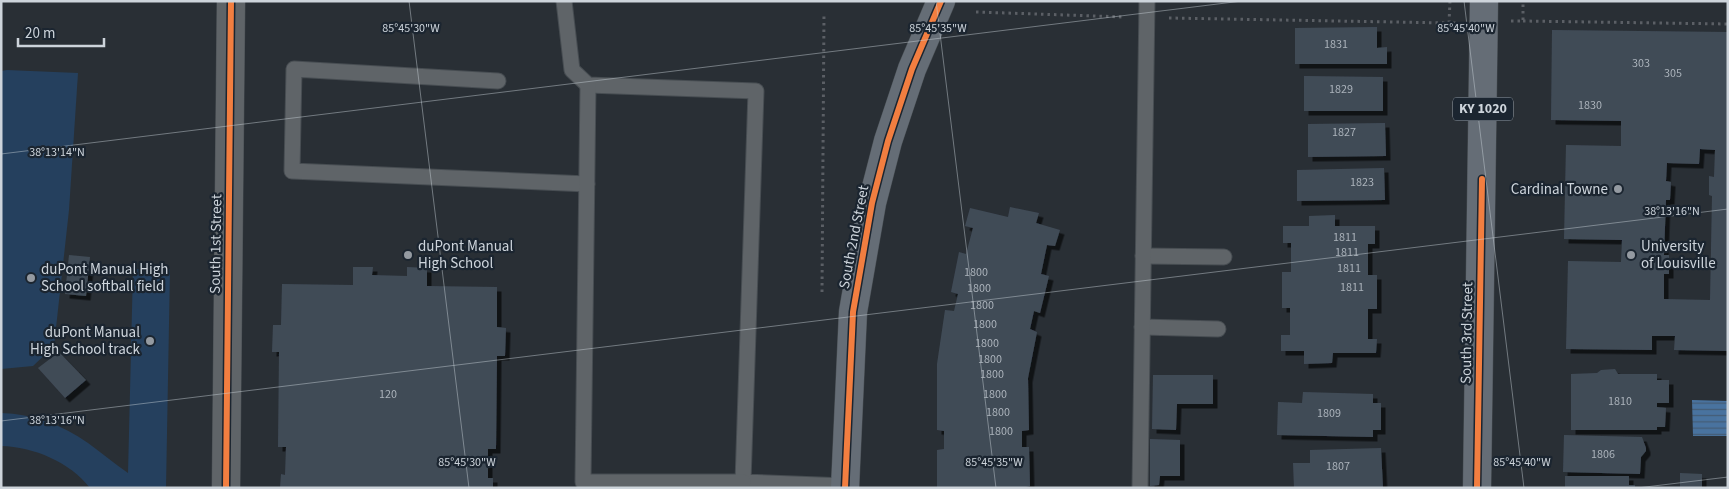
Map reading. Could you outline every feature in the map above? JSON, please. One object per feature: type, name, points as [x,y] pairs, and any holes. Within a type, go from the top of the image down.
[{"type":"main road","name":"South 2nd Street","points":[[845,487],[852,312],[872,203],[888,141],[912,70],[941,1]]},
{"type":"main road","name":"South 3rd Street","points":[[1476,488],[1484,1]]},
{"type":"street","name":"South 1st Street","points":[[226,488],[231,1]]},
{"type":"lane","points":[[564,1],[572,70],[588,85],[756,91],[744,482]]},
{"type":"lane","points":[[1140,488],[1147,1]]},
{"type":"lane","points":[[498,81],[294,69],[292,171],[587,184]]},
{"type":"lane","points":[[588,85],[583,485],[744,482],[845,487]]},
{"type":"lane","points":[[1144,256],[1224,257]]},
{"type":"lane","points":[[1142,327],[1218,329]]},
{"type":"path","points":[[976,12],[1147,18],[1450,23]]},
{"type":"path","points":[[822,292],[824,13]]},
{"type":"path","points":[[1523,21],[1728,24]]},
{"type":"shaded area","name":"duPont Manual High School softball field","points":[[1,71],[78,73],[69,210],[54,346],[33,366],[1,369]]},
{"type":"shaded area","name":"duPont Manual High School track","points":[[133,269],[170,269],[166,488],[90,488],[72,471],[50,458],[26,449],[1,446],[1,413],[36,418],[68,431],[88,443],[128,473]]},
{"type":"shaded area","points":[[1692,400],[1728,401],[1728,436],[1693,436]]},
{"type":"building","points":[[1377,27],[1377,48],[1387,47],[1387,64],[1295,64],[1295,28]]},
{"type":"building","name":"Cardinal Towne","points":[[1552,30],[1728,32],[1728,351],[1674,350],[1675,336],[1652,336],[1652,350],[1566,349],[1568,261],[1621,262],[1622,240],[1564,239],[1566,145],[1621,146],[1621,121],[1551,120]],"holes":[[[1700,149],[1715,150],[1714,177],[1709,176],[1709,195],[1712,196],[1710,300],[1664,299],[1664,274],[1669,274],[1669,255],[1664,255],[1666,200],[1670,200],[1671,182],[1666,181],[1667,163],[1699,164]]]},
{"type":"building","points":[[1304,76],[1383,77],[1383,111],[1304,111]]},
{"type":"building","points":[[1385,123],[1386,156],[1308,157],[1308,124]]},
{"type":"building","points":[[1384,168],[1385,200],[1297,201],[1297,170]]},
{"type":"building","points":[[1010,207],[1039,213],[1036,223],[1060,230],[1055,246],[1047,245],[1041,274],[1049,276],[1040,313],[1034,311],[1030,329],[1037,332],[1028,378],[1029,430],[1022,431],[1022,447],[1029,447],[1030,486],[1022,488],[937,487],[937,450],[944,449],[944,431],[937,430],[937,364],[945,310],[954,311],[958,294],[951,292],[959,252],[966,254],[973,228],[965,226],[970,208],[1008,217]]},
{"type":"building","points":[[1335,215],[1335,226],[1375,226],[1375,244],[1368,244],[1368,275],[1377,275],[1377,309],[1368,309],[1368,339],[1377,339],[1376,353],[1333,353],[1332,363],[1304,364],[1304,351],[1281,351],[1281,335],[1290,335],[1290,308],[1282,308],[1282,272],[1291,272],[1291,243],[1283,243],[1283,226],[1309,226],[1309,216]]},
{"type":"building","points":[[69,255],[90,257],[86,296],[65,294]]},
{"type":"building","name":"duPont Manual High School","points":[[353,267],[373,267],[372,275],[407,276],[407,267],[427,268],[427,286],[497,287],[497,327],[506,328],[505,356],[497,356],[496,449],[488,449],[488,478],[493,478],[493,488],[280,488],[281,474],[285,475],[286,447],[278,447],[279,352],[272,352],[273,325],[281,325],[282,284],[353,285]]},
{"type":"building","points":[[59,352],[86,380],[65,398],[38,368]]},
{"type":"building","points":[[1615,369],[1618,374],[1657,374],[1657,380],[1669,380],[1669,403],[1657,403],[1657,407],[1666,408],[1665,427],[1657,427],[1657,430],[1571,430],[1571,374],[1597,373],[1601,370]]},
{"type":"building","points":[[1153,375],[1213,375],[1213,404],[1177,404],[1176,430],[1152,429]]},
{"type":"building","points":[[1303,392],[1373,394],[1373,403],[1381,403],[1381,430],[1373,430],[1373,437],[1277,435],[1278,402],[1302,403]]},
{"type":"building","points":[[1564,435],[1642,437],[1646,451],[1641,457],[1640,474],[1563,472]]},
{"type":"building","points":[[1150,439],[1180,440],[1180,476],[1160,476],[1159,485],[1150,486]]},
{"type":"building","points":[[1381,448],[1383,488],[1294,488],[1293,463],[1310,463],[1310,450]]},
{"type":"building","points":[[1680,473],[1702,474],[1702,488],[1680,488]]},
{"type":"building","points":[[1565,476],[1629,476],[1629,485],[1635,485],[1635,488],[1565,488]]},
{"type":"cycle path","points":[[226,488],[231,1]]},
{"type":"cycle path","points":[[845,488],[853,312],[872,203],[888,141],[912,69],[941,1]]},
{"type":"cycle path","points":[[1477,488],[1482,179]]},
{"type":"place","name":"Cardinal Towne","points":[[1618,189]]},
{"type":"place","name":"duPont Manual High School","points":[[408,255]]},
{"type":"place","name":"University of Louisville","points":[[1631,255]]},
{"type":"place","name":"duPont Manual High School softball field","points":[[31,278]]},
{"type":"place","name":"duPont Manual High School track","points":[[150,341]]}]
